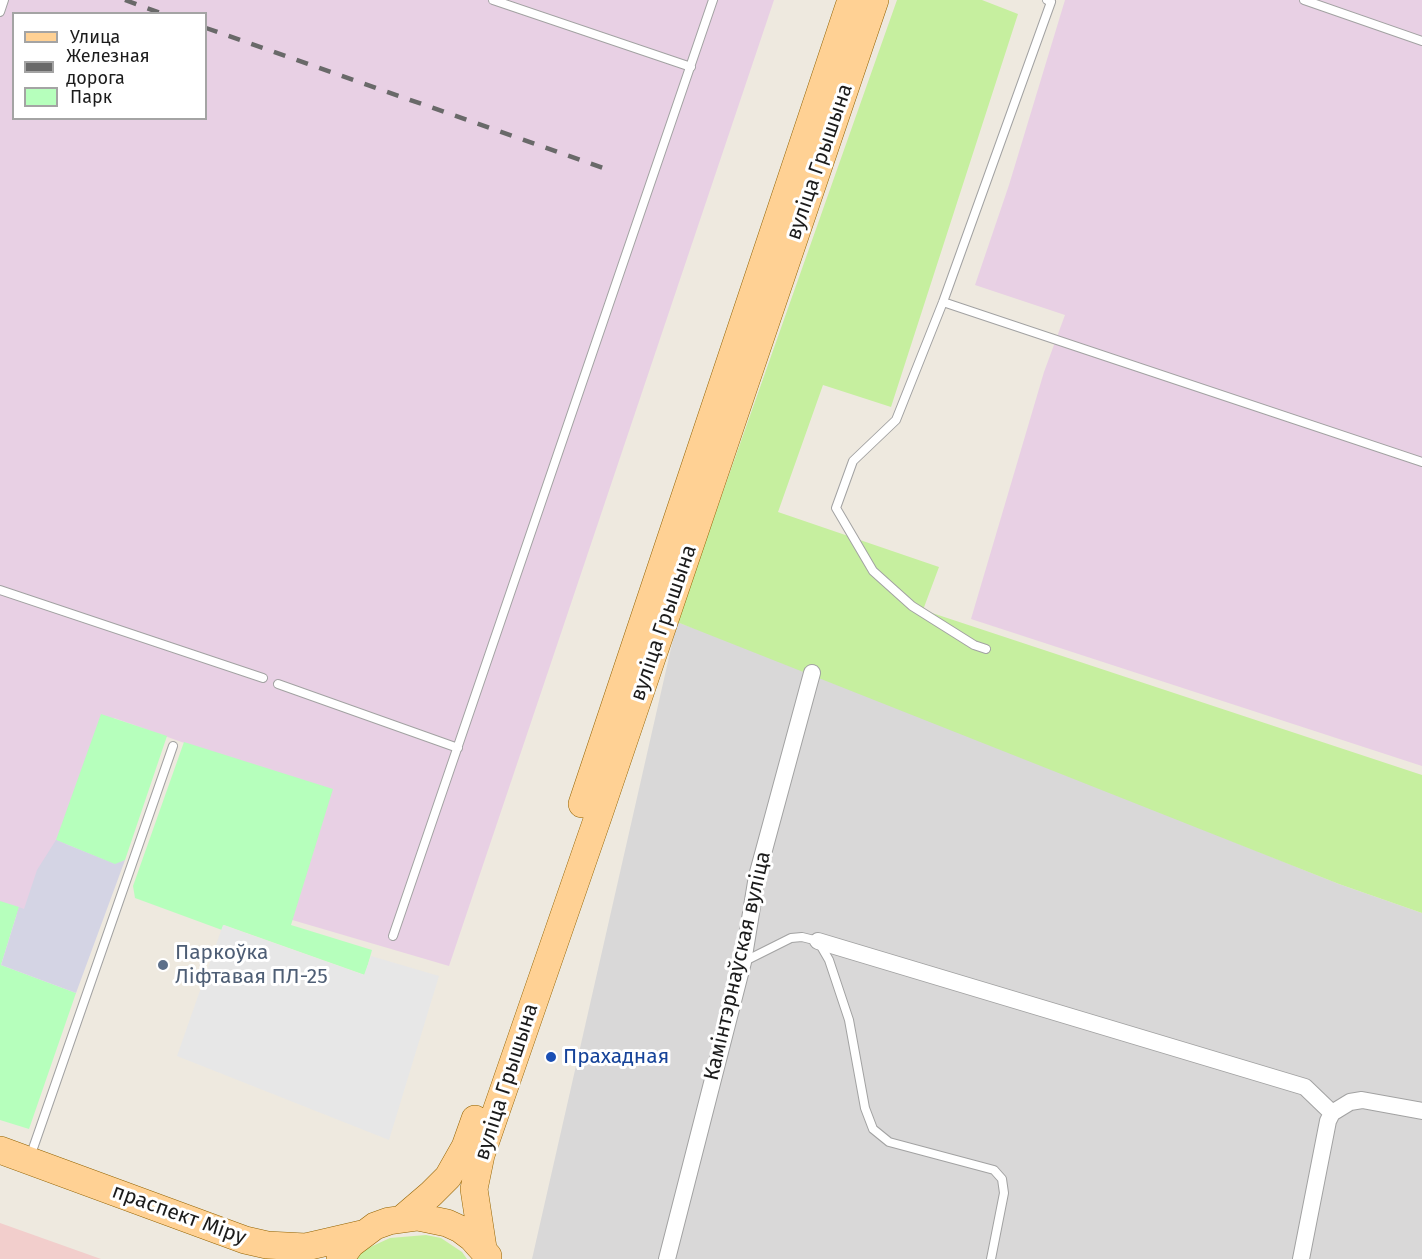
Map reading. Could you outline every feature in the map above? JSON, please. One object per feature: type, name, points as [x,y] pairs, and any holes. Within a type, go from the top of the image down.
[{"type":"main road","name":"вуліца Грышына","points":[[403,1218],[448,1177],[465,1148],[494,1069],[851,0]]},
{"type":"main road","name":"вуліца Грышына","points":[[486,1254],[474,1189],[481,1155],[875,0]]},
{"type":"main road","name":"праспект Міру","points":[[0,1150],[245,1240],[267,1245],[306,1247],[362,1234]]},
{"type":"main road","name":"праспект Міру","points":[[0,1166],[260,1259]]},
{"type":"main road","points":[[340,1259],[362,1234],[375,1226],[403,1218],[425,1218],[447,1223],[466,1233],[486,1254]]},
{"type":"street","name":"Камінтэрнаўская вуліца","points":[[666,1259],[743,962],[757,876],[812,673]]},
{"type":"street","points":[[818,941],[1305,1087],[1332,1113]]},
{"type":"street","points":[[1300,1259],[1328,1121],[1332,1113],[1350,1102],[1362,1100],[1422,1110]]},
{"type":"lane","points":[[0,12],[4,0]]},
{"type":"lane","points":[[493,0],[691,67]]},
{"type":"lane","points":[[393,936],[714,0]]},
{"type":"lane","points":[[1304,0],[1422,41]]},
{"type":"lane","points":[[986,649],[974,645],[912,606],[873,571],[836,508],[854,461],[896,420],[943,302],[1050,1]]},
{"type":"lane","points":[[943,302],[1422,462]]},
{"type":"lane","points":[[0,590],[263,678]]},
{"type":"lane","points":[[278,684],[458,748]]},
{"type":"lane","points":[[29,1160],[173,746]]},
{"type":"lane","points":[[743,962],[791,938],[802,937],[818,941],[829,960],[849,1020],[866,1108],[873,1129],[889,1142],[994,1170],[1002,1179],[1004,1193],[991,1259]]},
{"type":"shaded area","points":[[0,0],[774,0],[449,966],[265,912],[314,789],[114,718],[35,921],[0,910]]},
{"type":"shaded area","points":[[1065,0],[1422,0],[1422,766],[971,619],[1044,372],[1065,315],[975,285],[1009,185]]},
{"type":"shaded area","points":[[677,622],[776,658],[1339,884],[1422,913],[1422,1259],[532,1259]]},
{"type":"shaded area","points":[[56,840],[115,864],[125,860],[76,993],[1,965],[19,907],[24,909],[37,870]]},
{"type":"shaded area","points":[[223,925],[364,975],[371,956],[439,976],[389,1140],[177,1056]]},
{"type":"shaded area","points":[[0,1223],[101,1259],[0,1259]]},
{"type":"green space","points":[[897,0],[982,0],[1018,14],[891,407],[823,385],[778,512],[939,567],[923,610],[1422,775],[1422,913],[1339,884],[677,622]]},
{"type":"green space","points":[[101,714],[167,736],[125,860],[116,865],[56,840]]},
{"type":"green space","points":[[184,742],[333,789],[291,925],[372,950],[365,975],[224,925],[222,930],[135,898],[133,886]]},
{"type":"green space","points":[[0,901],[19,907],[1,965],[76,993],[29,1129],[0,1120]]},
{"type":"green space","points":[[426,1235],[441,1238],[462,1252],[467,1259],[352,1259],[366,1249],[390,1238]]},
{"type":"railway","points":[[125,0],[158,12]]},
{"type":"railway","points":[[207,28],[612,171]]},
{"type":"place","name":"Паркоўка Ліфтавая ПЛ-25","points":[[163,965]]},
{"type":"place","name":"Прахадная","points":[[551,1057]]}]
